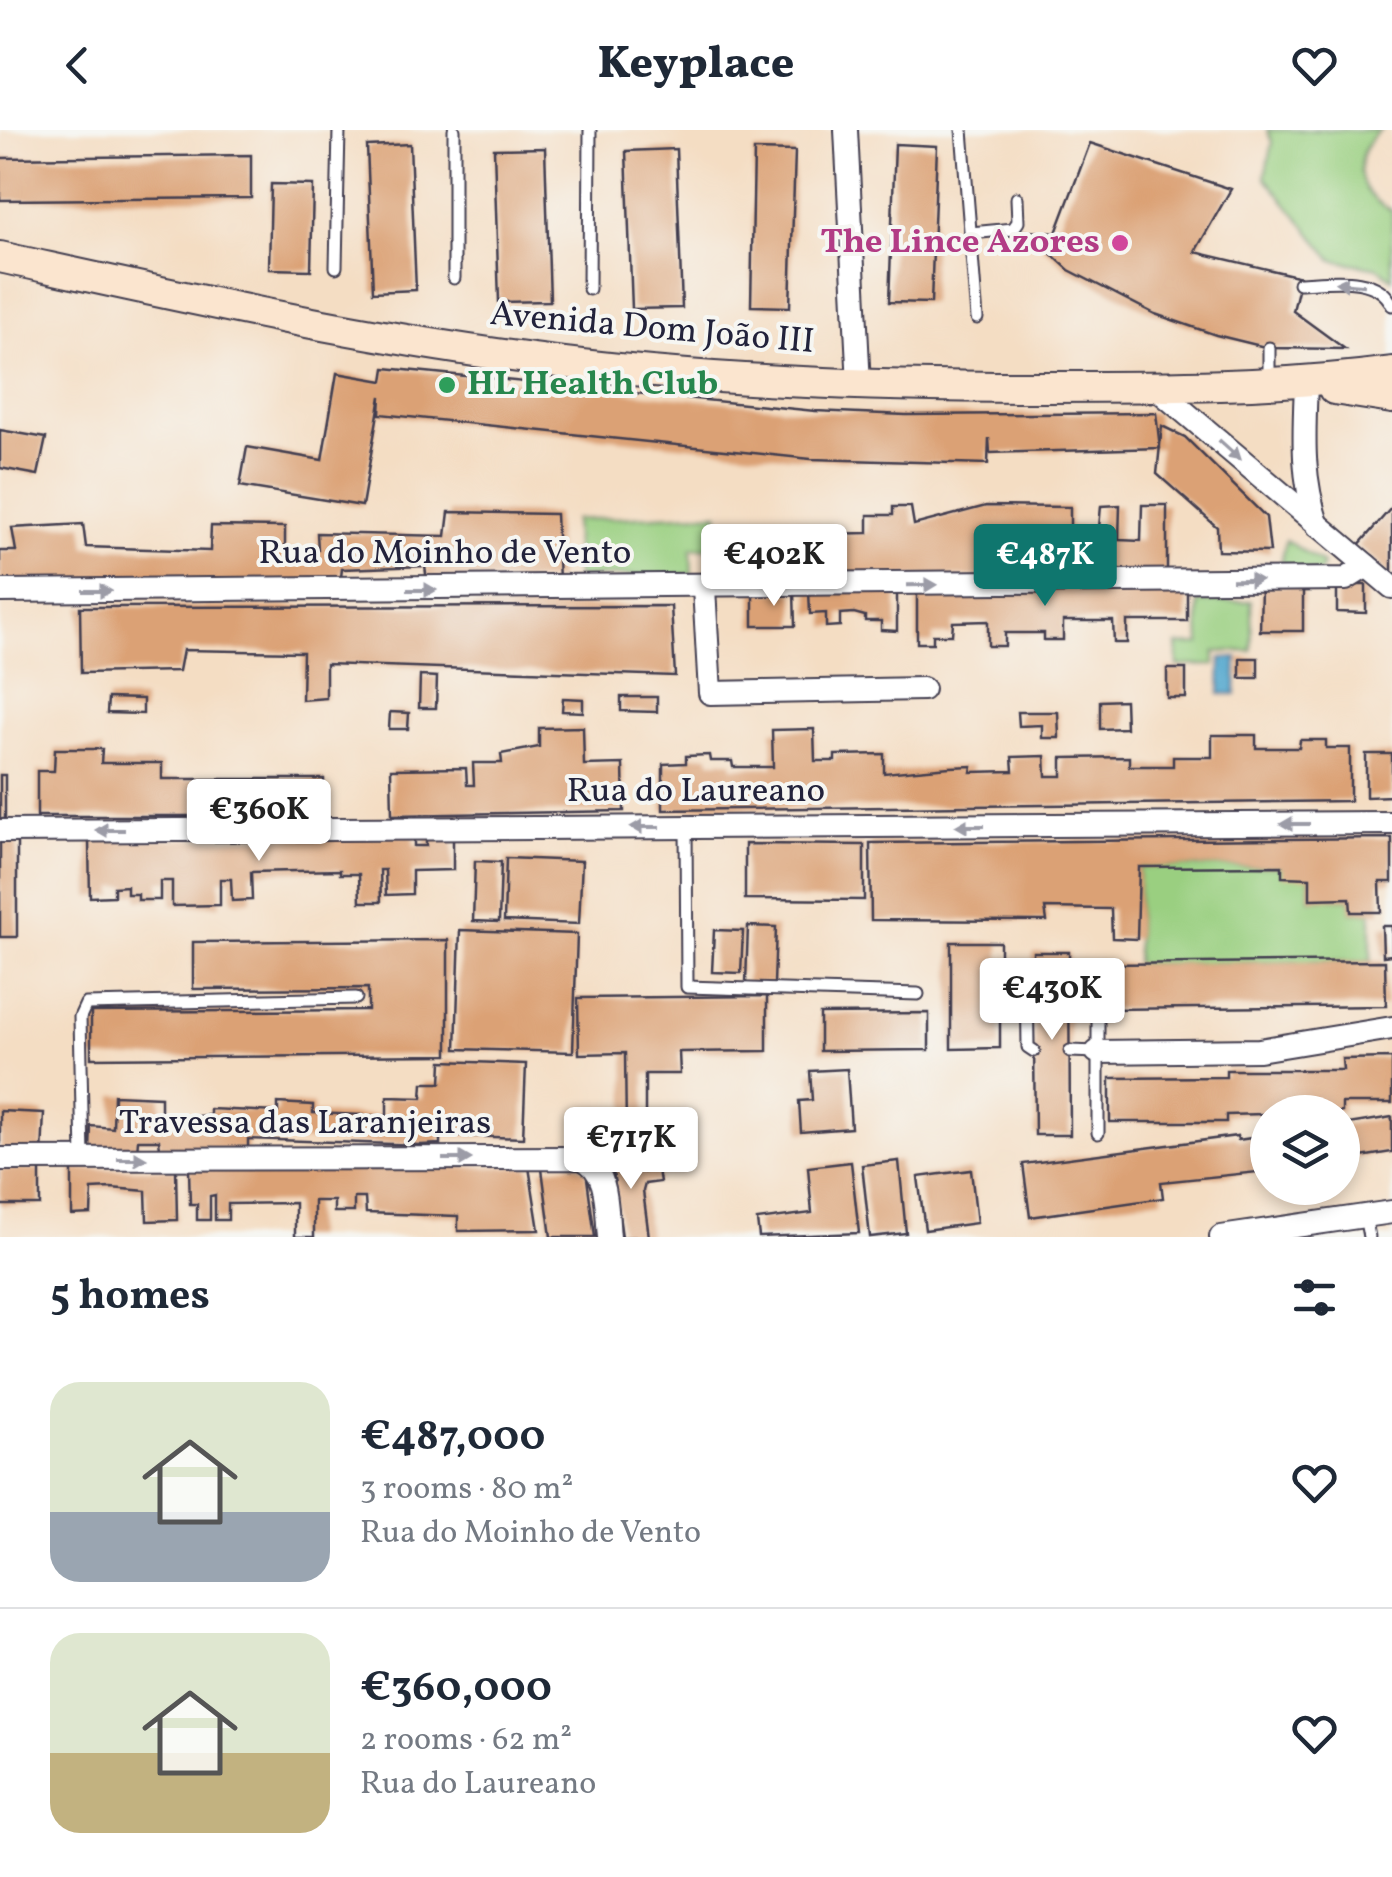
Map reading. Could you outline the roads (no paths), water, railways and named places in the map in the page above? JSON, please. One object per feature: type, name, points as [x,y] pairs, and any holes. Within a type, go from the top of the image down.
[{"type":"main road","name":"Avenida Dom João III","points":[[0,257],[300,320],[526,358],[859,386],[1306,384],[1392,372]]},
{"type":"main road","name":"Avenida Dom João III","points":[[1306,384],[1392,398]]},
{"type":"street","points":[[846,130],[859,386]]},
{"type":"street","points":[[1306,384],[1305,489],[1318,526]]},
{"type":"street","points":[[1156,387],[1392,587]]},
{"type":"street","name":"Rua do Moinho de Vento","points":[[0,592],[1346,579],[1367,566]]},
{"type":"street","points":[[704,588],[710,693],[923,690]]},
{"type":"street","name":"Rua do Laureano","points":[[0,831],[1392,824]]},
{"type":"street","points":[[1098,1052],[1259,1050],[1392,1028]]},
{"type":"street","name":"Travessa das Laranjeiras","points":[[0,1159],[581,1158],[601,1174],[609,1237]]},
{"type":"street","points":[[1221,1237],[1367,1227],[1392,1212]]},
{"type":"lane","points":[[336,267],[339,130]]},
{"type":"lane","points":[[454,130],[454,278]]},
{"type":"lane","points":[[589,288],[590,130]]},
{"type":"lane","points":[[962,130],[977,318]]},
{"type":"lane","points":[[971,233],[1012,229],[1018,222],[1017,198]]},
{"type":"lane","points":[[1299,283],[1372,286],[1388,296],[1392,305]]},
{"type":"lane","points":[[1268,348],[1269,384]]},
{"type":"lane","points":[[686,827],[687,986],[918,994]]},
{"type":"lane","points":[[1027,974],[1028,1047],[1034,1052]]},
{"type":"lane","points":[[1098,978],[1098,1134]]},
{"type":"lane","points":[[83,1159],[80,1017],[86,1004],[356,998]]},
{"type":"lane","points":[[1070,1051],[1098,1052]]},
{"type":"water","points":[[1221,658],[1237,658],[1236,694],[1220,694]]},
{"type":"place","name":"The Lince Azores","points":[[1120,243]]},
{"type":"place","name":"HL Health Club","points":[[447,385]]}]
